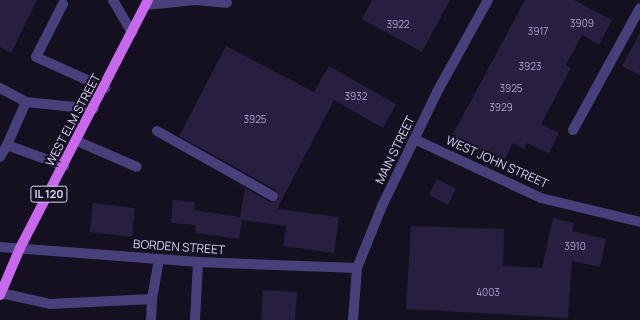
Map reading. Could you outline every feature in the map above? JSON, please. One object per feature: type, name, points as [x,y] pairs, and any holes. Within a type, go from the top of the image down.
[{"type":"main road","name":"WEST ELM STREET","points":[[1,294],[20,248],[105,88],[147,2]]},
{"type":"street","points":[[113,0],[132,33]]},
{"type":"street","points":[[147,2],[195,0],[227,3],[225,0]]},
{"type":"street","name":"MAIN STREET","points":[[353,320],[357,268],[382,206],[414,140],[488,0]]},
{"type":"street","points":[[63,4],[36,57],[105,88]]},
{"type":"street","points":[[573,130],[640,8]]},
{"type":"street","points":[[0,88],[26,102],[94,109]]},
{"type":"street","points":[[0,157],[26,102]]},
{"type":"street","points":[[157,131],[273,196]]},
{"type":"street","name":"WEST JOHN STREET","points":[[414,140],[541,198],[640,222]]},
{"type":"street","points":[[77,141],[137,167]]},
{"type":"street","points":[[7,145],[64,166]]},
{"type":"street","name":"BORDEN STREET","points":[[0,247],[159,260],[357,268]]},
{"type":"street","points":[[151,320],[152,299],[159,260]]},
{"type":"street","points":[[195,320],[198,262]]},
{"type":"street","points":[[1,294],[50,304],[152,299]]},
{"type":"building","points":[[0,0],[37,0],[11,53],[0,47]]},
{"type":"building","points":[[372,0],[450,0],[422,52],[362,19]]},
{"type":"building","points":[[525,0],[574,0],[612,20],[599,45],[582,35],[566,65],[571,68],[541,124],[559,133],[549,153],[527,143],[524,149],[513,143],[503,163],[452,136]]},
{"type":"building","points":[[640,33],[640,75],[622,66]]},
{"type":"building","points":[[226,46],[314,92],[329,66],[396,104],[383,128],[334,100],[277,209],[339,217],[334,253],[283,246],[286,226],[242,220],[239,239],[195,233],[196,225],[171,223],[173,200],[195,202],[194,210],[240,217],[245,189],[223,176],[270,202],[279,199],[276,190],[179,136]]},
{"type":"building","points":[[437,179],[456,189],[448,205],[429,195]]},
{"type":"building","points":[[93,203],[135,208],[132,237],[90,232]]},
{"type":"building","points":[[553,218],[574,223],[572,231],[606,239],[600,267],[572,261],[568,318],[406,309],[411,226],[504,229],[503,266],[542,268]]},
{"type":"building","points":[[263,290],[297,292],[295,320],[261,320]]}]
